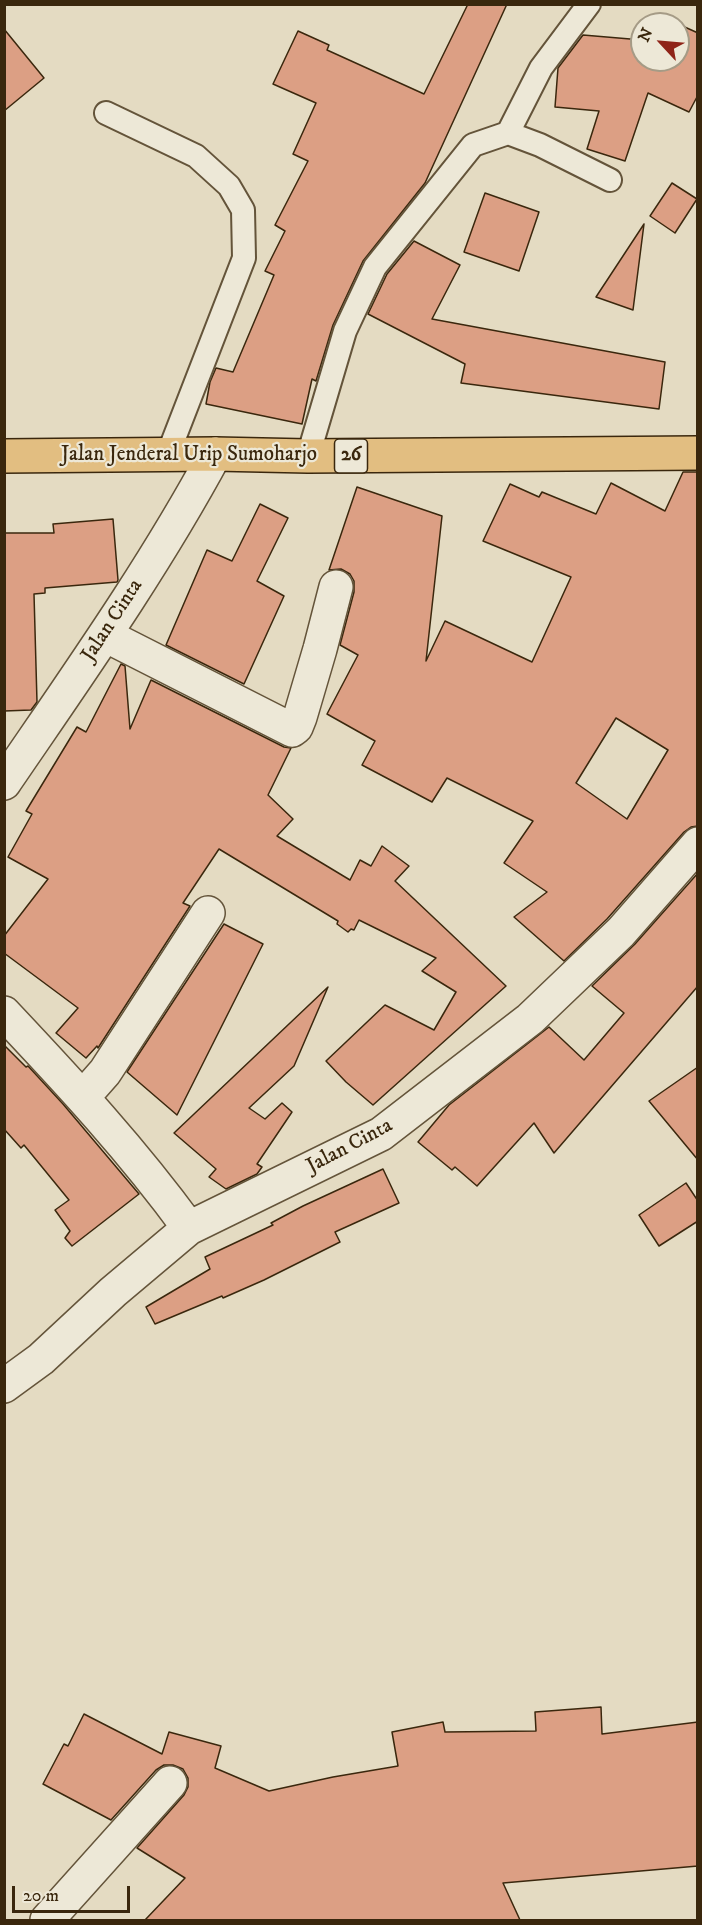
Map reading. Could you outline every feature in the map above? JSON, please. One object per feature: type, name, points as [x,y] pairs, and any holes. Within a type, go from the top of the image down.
[{"type":"highway","name":"Jalan Jenderal Urip Sumoharjo","points":[[4,456],[698,453]]},
{"type":"street","name":"Jalan Cinta","points":[[4,783],[105,635],[184,512],[215,454]]},
{"type":"street","points":[[105,635],[292,730],[296,727],[300,717],[336,587]]},
{"type":"street","name":"Jalan Cinta","points":[[4,1386],[41,1359],[113,1292],[189,1228],[381,1134],[530,1019],[621,932],[698,844]]},
{"type":"street","points":[[83,1097],[105,1072],[208,913]]},
{"type":"street","points":[[4,1013],[83,1097],[151,1177],[189,1228]]},
{"type":"street","points":[[62,1916],[170,1783]]},
{"type":"lane","points":[[508,133],[541,68],[589,4]]},
{"type":"lane","points":[[106,113],[196,156],[229,186],[243,210],[244,258],[168,454]]},
{"type":"lane","points":[[308,456],[345,331],[375,267],[473,145],[508,133],[540,145],[610,180]]},
{"type":"building","points":[[468,4],[507,4],[425,183],[363,261],[333,325],[316,381],[312,379],[302,424],[206,404],[210,382],[216,368],[233,372],[274,275],[265,271],[285,231],[275,225],[308,161],[293,154],[316,103],[273,84],[298,31],[329,45],[327,50],[424,94]]},
{"type":"building","points":[[4,29],[44,78],[4,111]]},
{"type":"building","points":[[690,29],[698,33],[698,95],[689,112],[648,93],[625,161],[587,149],[599,111],[555,107],[558,68],[583,35],[630,39],[630,72],[690,72]]},
{"type":"building","points":[[672,183],[697,199],[675,233],[650,216]]},
{"type":"building","points":[[485,193],[539,212],[519,271],[464,252]]},
{"type":"building","points":[[644,224],[633,310],[596,297]]},
{"type":"building","points":[[414,241],[460,265],[432,319],[665,362],[659,409],[461,383],[465,364],[368,314],[387,274]]},
{"type":"building","points":[[683,472],[698,472],[698,826],[691,827],[684,832],[607,919],[564,961],[514,917],[547,892],[504,863],[533,821],[447,778],[432,802],[362,765],[375,741],[327,714],[358,655],[340,645],[354,592],[354,581],[350,574],[341,569],[329,570],[357,487],[442,516],[426,661],[445,621],[532,662],[571,577],[483,541],[510,484],[539,497],[542,492],[596,514],[611,483],[665,511]],"holes":[[[616,718],[668,750],[627,819],[576,783]]]},
{"type":"building","points":[[260,504],[288,518],[257,581],[284,596],[244,684],[166,645],[207,550],[232,561]]},
{"type":"building","points":[[113,519],[117,582],[45,588],[45,593],[34,594],[37,702],[31,710],[4,711],[4,533],[54,533],[53,524]]},
{"type":"building","points":[[121,664],[125,666],[130,729],[151,680],[284,747],[291,748],[268,795],[293,819],[277,836],[350,880],[360,860],[371,866],[382,846],[409,866],[395,881],[506,986],[373,1105],[326,1061],[385,1005],[434,1030],[456,992],[422,971],[436,958],[359,920],[354,930],[351,929],[348,932],[337,924],[338,921],[219,849],[183,903],[190,906],[98,1048],[97,1046],[86,1058],[56,1033],[78,1008],[4,953],[4,936],[48,879],[8,857],[32,814],[26,811],[77,727],[86,732]]},
{"type":"building","points":[[698,873],[698,986],[554,1153],[534,1123],[477,1186],[455,1167],[452,1170],[418,1142],[449,1105],[549,1027],[584,1060],[624,1013],[592,986],[635,944]]},
{"type":"building","points":[[224,924],[263,944],[177,1115],[127,1072]]},
{"type":"building","points":[[328,987],[294,1066],[249,1108],[265,1119],[282,1103],[292,1112],[257,1164],[262,1167],[257,1174],[226,1189],[209,1177],[216,1169],[174,1133]]},
{"type":"building","points":[[4,1045],[26,1067],[28,1066],[63,1104],[139,1194],[72,1246],[65,1238],[70,1231],[55,1210],[69,1200],[24,1145],[21,1148],[4,1129]]},
{"type":"building","points":[[698,1067],[698,1160],[649,1101]]},
{"type":"building","points":[[383,1169],[399,1203],[335,1232],[340,1242],[264,1280],[155,1324],[146,1307],[210,1269],[205,1257],[273,1225],[271,1223],[303,1206]]},
{"type":"building","points":[[686,1183],[698,1201],[698,1221],[659,1246],[639,1215]]},
{"type":"building","points":[[601,1707],[602,1734],[698,1722],[698,1866],[503,1883],[520,1920],[145,1920],[185,1878],[137,1848],[184,1795],[188,1787],[188,1778],[183,1769],[173,1765],[164,1765],[156,1770],[111,1820],[43,1784],[64,1744],[68,1746],[84,1714],[162,1754],[169,1732],[221,1746],[215,1768],[269,1791],[398,1766],[392,1732],[443,1722],[445,1732],[536,1731],[535,1712]]}]
